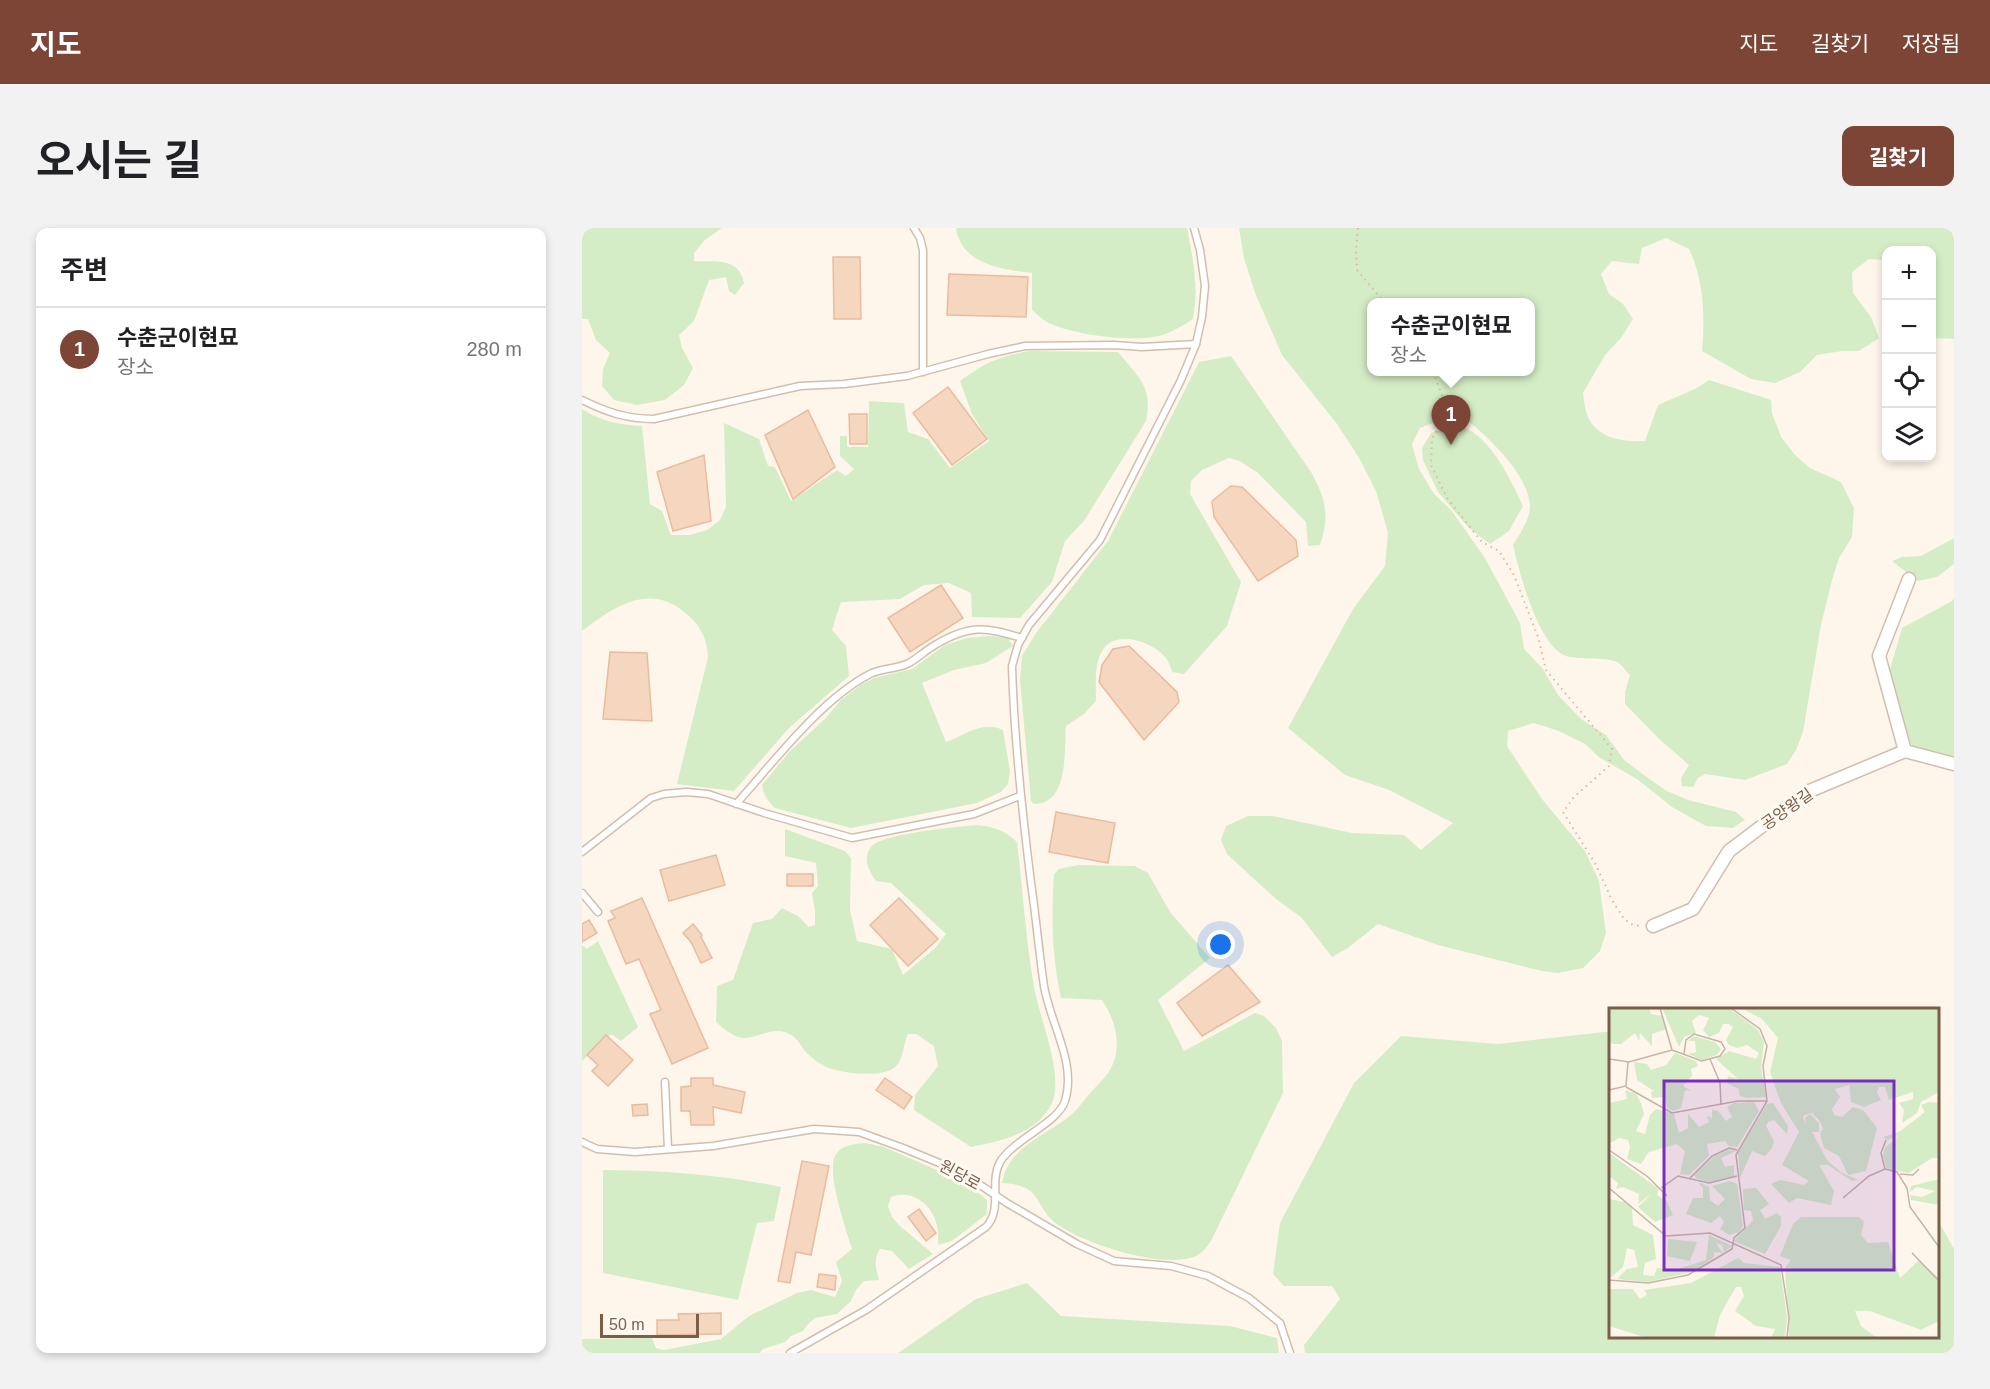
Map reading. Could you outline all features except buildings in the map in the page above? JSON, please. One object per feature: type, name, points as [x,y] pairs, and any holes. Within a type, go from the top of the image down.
[{"type":"street","points":[[1909,579],[1879,656],[1905,751],[1954,764]]},
{"type":"street","name":"공양왕길","points":[[1653,926],[1694,909],[1729,851],[1807,792],[1905,751]]},
{"type":"lane","points":[[914,228],[923,250],[923,372]]},
{"type":"lane","points":[[790,1353],[866,1310],[986,1227],[992,1220],[996,1196],[996,1176],[1000,1163],[1012,1149],[1056,1115],[1065,1102],[1069,1079],[1045,989],[1020,796],[1012,666],[1018,645],[1029,625],[1100,540],[1196,344],[1205,286],[1194,228]]},
{"type":"lane","points":[[582,400],[608,412],[632,419],[654,419],[800,386],[874,381],[923,372],[1025,346],[1142,347],[1196,344]]},
{"type":"lane","points":[[736,804],[828,704],[871,674],[887,667],[907,664],[935,645],[971,629],[996,630],[1022,638]]},
{"type":"lane","points":[[582,852],[651,798],[664,794],[686,792],[708,794],[852,838],[974,814],[1020,796]]},
{"type":"lane","points":[[582,893],[598,912]]},
{"type":"lane","points":[[665,1082],[668,1149]]},
{"type":"lane","name":"원당로","points":[[582,1142],[597,1149],[635,1152],[713,1146],[814,1129],[859,1132],[961,1172],[996,1196],[1077,1244],[1114,1261],[1171,1266],[1208,1276],[1249,1298],[1280,1323],[1290,1353]]},
{"type":"path","points":[[1358,228],[1357,270],[1380,298]]},
{"type":"path","points":[[1435,376],[1449,414],[1432,438],[1431,465],[1447,498],[1482,542],[1499,551],[1514,575],[1538,637],[1546,670],[1612,749],[1607,768],[1575,797],[1563,812],[1596,865],[1612,900],[1624,919],[1633,925],[1653,926]]},
{"type":"green space","points":[[582,228],[722,228],[705,240],[694,253],[694,261],[732,265],[741,275],[744,283],[735,295],[729,291],[726,277],[709,280],[694,321],[679,335],[682,348],[693,368],[684,385],[665,400],[637,405],[614,400],[602,386],[603,369],[610,353],[596,340],[588,319],[582,319]]},
{"type":"green space","points":[[956,228],[1187,228],[1195,285],[1193,319],[1168,333],[1148,338],[1118,338],[1086,334],[1057,326],[1045,321],[1032,310],[1032,273],[996,267],[974,257],[959,240]]},
{"type":"green space","points":[[1239,228],[1954,228],[1954,339],[1936,338],[1936,246],[1882,246],[1882,260],[1869,259],[1852,272],[1853,293],[1871,317],[1879,338],[1859,351],[1817,355],[1800,372],[1775,383],[1751,379],[1702,351],[1702,299],[1698,273],[1689,249],[1666,238],[1642,248],[1639,264],[1612,261],[1601,274],[1609,294],[1623,304],[1633,319],[1621,338],[1605,355],[1583,393],[1588,417],[1598,430],[1620,440],[1645,441],[1658,405],[1695,389],[1709,380],[1771,400],[1772,413],[1781,437],[1796,456],[1810,468],[1841,482],[1854,508],[1852,537],[1839,558],[1821,625],[1803,732],[1796,750],[1787,764],[1745,780],[1705,774],[1698,778],[1693,787],[1682,786],[1681,778],[1689,765],[1658,738],[1625,704],[1625,692],[1630,675],[1613,660],[1566,656],[1547,638],[1539,623],[1525,589],[1513,545],[1530,511],[1528,494],[1515,469],[1496,446],[1466,419],[1441,420],[1420,428],[1412,444],[1419,469],[1434,494],[1451,510],[1485,558],[1520,623],[1524,649],[1543,669],[1558,695],[1581,719],[1606,735],[1624,760],[1667,791],[1688,800],[1736,812],[1745,820],[1733,828],[1706,826],[1672,807],[1637,779],[1600,758],[1585,744],[1559,731],[1534,723],[1508,731],[1507,746],[1542,799],[1585,851],[1599,881],[1606,933],[1600,951],[1583,968],[1558,973],[1438,945],[1378,924],[1348,948],[1332,957],[1301,917],[1277,900],[1227,854],[1221,840],[1226,826],[1248,816],[1273,816],[1352,833],[1404,835],[1421,850],[1453,823],[1389,790],[1345,775],[1288,728],[1353,609],[1385,566],[1388,533],[1376,491],[1358,456],[1337,424],[1282,355],[1255,293],[1244,258]]},
{"type":"green space","points":[[1029,351],[1118,352],[1138,376],[1148,399],[1146,421],[1084,521],[1065,541],[1052,582],[1020,618],[972,617],[971,593],[949,583],[924,585],[900,599],[841,602],[832,630],[846,646],[849,676],[789,728],[734,791],[677,784],[708,657],[706,645],[703,635],[689,616],[661,600],[634,601],[621,606],[582,631],[582,409],[611,422],[642,426],[650,504],[662,511],[671,535],[690,535],[707,530],[720,520],[726,507],[724,423],[759,439],[768,466],[775,467],[791,501],[837,470],[846,476],[854,469],[840,456],[840,436],[847,436],[847,447],[868,447],[869,401],[904,403],[908,432],[928,439],[950,468],[989,441],[972,414],[960,381],[993,361]]},
{"type":"green space","points":[[1231,356],[1316,482],[1323,499],[1326,516],[1320,545],[1308,546],[1306,522],[1258,473],[1240,461],[1229,458],[1202,470],[1191,481],[1190,494],[1241,582],[1227,626],[1184,674],[1172,672],[1168,661],[1162,654],[1142,642],[1120,639],[1108,644],[1103,649],[1098,663],[1096,701],[1084,714],[1066,726],[1064,762],[1059,786],[1045,802],[1034,804],[1031,801],[1020,680],[1022,656],[1036,633],[1108,541],[1199,362]]},
{"type":"green space","points":[[1452,426],[1471,431],[1487,445],[1508,475],[1523,506],[1509,531],[1490,544],[1468,527],[1438,492],[1423,460],[1422,448],[1431,433]]},
{"type":"green space","points":[[1954,538],[1954,564],[1937,577],[1918,581],[1892,561],[1902,557],[1921,556]]},
{"type":"green space","points":[[1954,598],[1954,764],[1913,749],[1888,676],[1902,628]]},
{"type":"green space","points":[[989,636],[1008,638],[1013,646],[986,663],[954,670],[922,683],[946,742],[981,728],[995,727],[1003,730],[1010,771],[1008,784],[1001,792],[977,803],[851,828],[775,808],[768,800],[762,785],[790,751],[826,718],[841,700],[861,685],[874,678],[912,669],[945,645],[967,638]]},
{"type":"green space","points":[[977,825],[998,830],[1017,842],[1032,974],[1055,1078],[1052,1103],[1045,1114],[1028,1129],[1006,1139],[971,1147],[914,1110],[915,1095],[938,1066],[934,1046],[916,1034],[908,1034],[900,1060],[895,1067],[880,1073],[860,1074],[824,1066],[806,1052],[795,1038],[782,1031],[743,1038],[732,1034],[716,1022],[717,986],[733,980],[753,923],[772,919],[782,908],[798,916],[809,927],[815,925],[812,893],[818,886],[816,863],[785,856],[785,829],[845,851],[851,858],[850,910],[857,941],[892,949],[903,975],[935,948],[946,934],[891,883],[876,881],[868,864],[868,851],[878,842],[904,834]]},
{"type":"green space","points":[[1078,865],[1135,866],[1148,873],[1170,912],[1210,958],[1158,1000],[1184,1051],[1255,1013],[1264,1016],[1276,1028],[1282,1041],[1283,1093],[1211,1241],[1202,1252],[1194,1257],[1176,1260],[1141,1257],[1103,1246],[1058,1225],[1044,1211],[1032,1192],[1016,1185],[1002,1183],[1006,1170],[1020,1150],[1075,1111],[1108,1073],[1116,1054],[1114,1026],[1102,1000],[1061,998],[1053,936],[1054,874],[1059,869]]},
{"type":"green space","points":[[598,941],[638,1027],[621,1041],[611,1034],[582,1061],[582,945],[587,949]]},
{"type":"green space","points":[[1609,1032],[1609,1338],[1939,1338],[1939,1222],[1954,1249],[1954,1353],[1305,1353],[1304,1345],[1340,1299],[1332,1286],[1284,1286],[1273,1274],[1280,1223],[1354,1083],[1401,1036],[1498,1044]]},
{"type":"green space","points":[[866,1143],[884,1147],[965,1182],[987,1200],[987,1214],[952,1241],[938,1245],[935,1218],[926,1205],[906,1195],[891,1197],[888,1206],[892,1217],[933,1254],[909,1269],[892,1251],[880,1249],[876,1260],[879,1280],[864,1281],[856,1290],[851,1301],[837,1314],[815,1318],[803,1331],[791,1336],[785,1342],[763,1349],[760,1353],[582,1353],[582,1339],[652,1338],[656,1348],[664,1350],[721,1339],[749,1316],[797,1293],[811,1290],[835,1297],[842,1281],[836,1262],[852,1249],[838,1200],[833,1162],[836,1154],[842,1148]]},
{"type":"green space","points":[[603,1170],[692,1174],[781,1187],[774,1221],[757,1223],[738,1300],[603,1273]]},
{"type":"green space","points":[[1027,1283],[1061,1316],[1230,1326],[1277,1338],[1279,1353],[898,1353],[976,1299]]},
{"type":"place","name":"수춘군이현묘","points":[[1451,445]]}]
